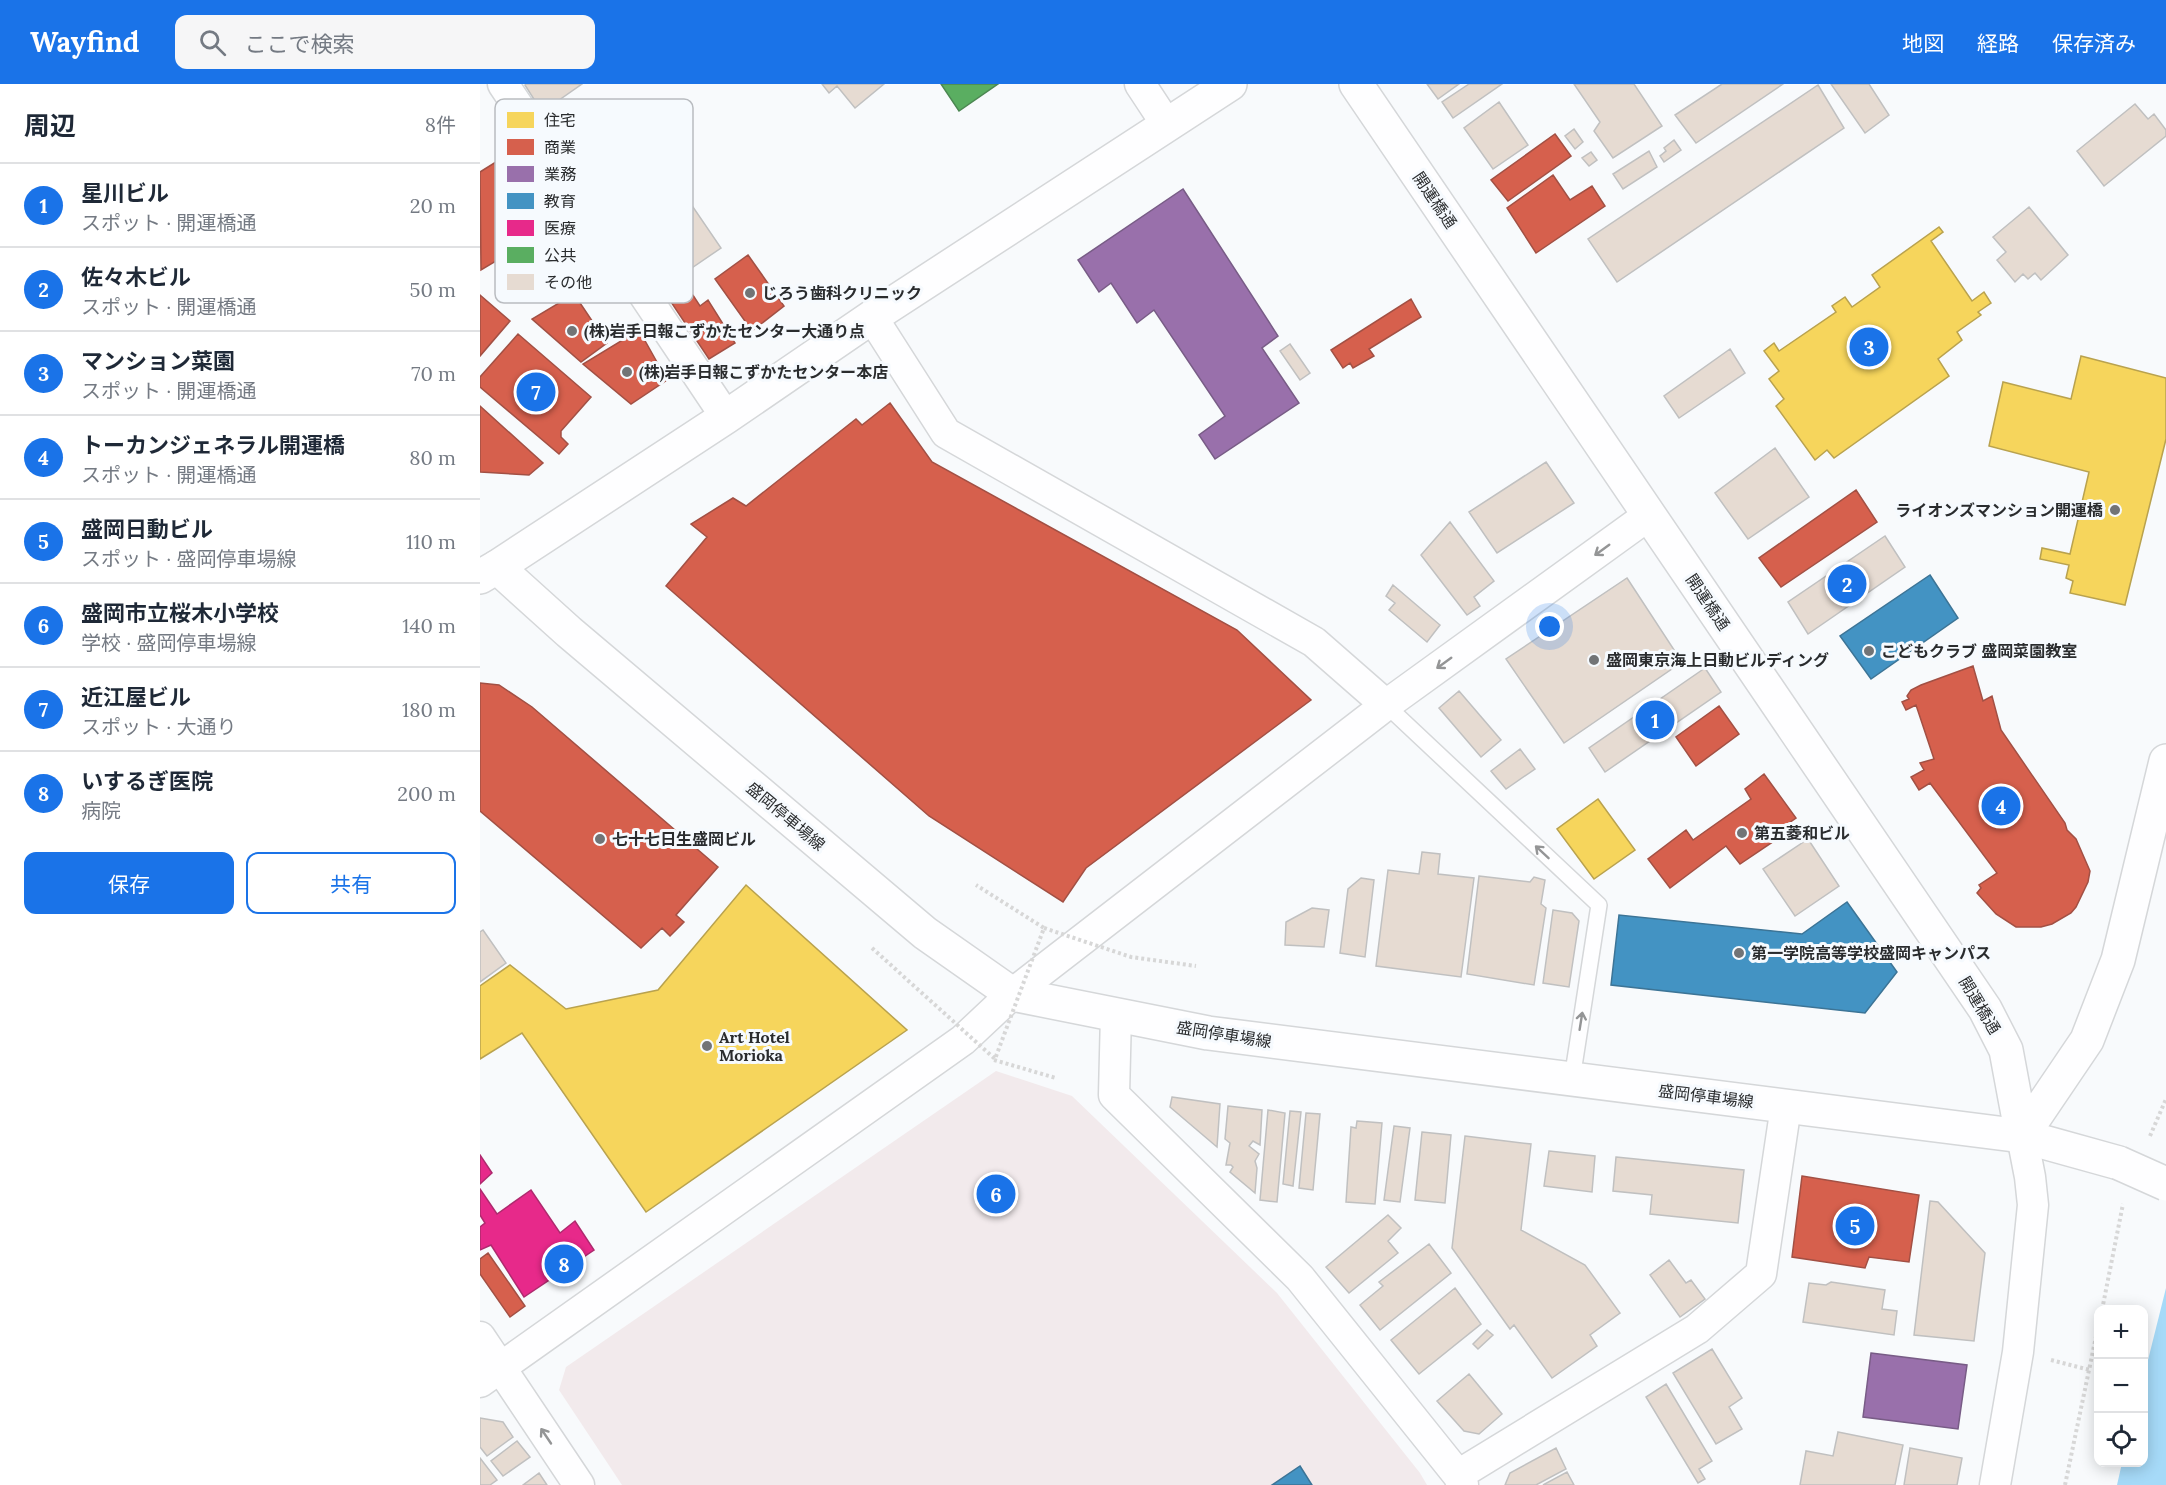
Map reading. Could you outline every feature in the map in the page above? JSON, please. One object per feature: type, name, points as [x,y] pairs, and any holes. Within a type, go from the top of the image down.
[{"type":"street","points":[[503,84],[513,99]]},
{"type":"street","points":[[1140,84],[1167,125]]},
{"type":"street","points":[[486,566],[726,417],[872,317],[1230,84]]},
{"type":"street","name":"開運橋通","points":[[1356,84],[1985,1009],[2006,1050],[2022,1136]]},
{"type":"street","points":[[650,303],[726,417]]},
{"type":"street","points":[[872,317],[946,433],[1314,642],[1386,705]]},
{"type":"street","points":[[490,1375],[963,1040],[1012,994],[1386,705],[1650,515]]},
{"type":"street","name":"盛岡停車場線","points":[[486,566],[569,632],[925,933],[1012,994],[1208,1033],[2022,1136],[2119,1163],[2166,1184]]},
{"type":"street","points":[[1995,1485],[2018,1352],[2033,1205],[2022,1136],[2088,1040],[2104,999],[2118,960],[2166,761]]},
{"type":"street","points":[[1116,1014],[1114,1095],[1300,1278],[1461,1480],[1697,1329],[1761,1274],[1786,1106]]},
{"type":"street","points":[[480,1336],[490,1375],[579,1485]]},
{"type":"lane","points":[[1386,705],[1599,904],[1572,1079]]},
{"type":"path","points":[[976,885],[1044,928],[1131,957],[1196,966]]},
{"type":"path","points":[[986,1066],[995,1059],[1044,928]]},
{"type":"path","points":[[872,948],[995,1059],[1056,1078]]},
{"type":"path","points":[[2103,1305],[2121,1210]]},
{"type":"path","points":[[2065,1485],[2094,1346]]},
{"type":"shaded area","points":[[996,1071],[1072,1096],[1277,1293],[1420,1473],[1427,1485],[622,1485],[559,1390],[566,1367]]},
{"type":"water","points":[[2166,1288],[2166,1485],[2117,1485],[2121,1467],[2148,1467],[2148,1360]]},
{"type":"building: 住宅","points":[[1939,227],[1943,232],[1931,241],[1972,301],[1984,292],[1991,303],[1978,312],[1981,315],[1957,332],[1962,340],[1938,359],[1949,376],[1834,458],[1827,450],[1815,460],[1776,406],[1784,399],[1769,379],[1779,371],[1764,351],[1774,343],[1779,351],[1836,312],[1832,306],[1845,297],[1852,307],[1880,287],[1872,275]]},
{"type":"building: 住宅","name":"ライオンズマンション開運橋","points":[[2081,356],[2166,378],[2166,439],[2125,605],[2070,593],[2073,581],[2066,578],[2069,565],[2040,559],[2042,548],[2070,554],[2089,472],[1989,446],[2003,382],[2071,399]]},
{"type":"building: 住宅","points":[[1598,799],[1635,850],[1594,879],[1557,829]]},
{"type":"building: 住宅","name":"Art Hotel Morioka","points":[[746,885],[907,1030],[646,1212],[522,1033],[480,1059],[480,986],[510,965],[566,1009],[658,990]]},
{"type":"building: 商業","points":[[1555,134],[1571,156],[1508,201],[1491,180]]},
{"type":"building: 商業","points":[[495,163],[495,262],[481,270],[480,172]]},
{"type":"building: 商業","points":[[1553,175],[1570,200],[1592,186],[1605,206],[1536,253],[1507,208]]},
{"type":"building: 商業","name":"じろう歯科クリニック","points":[[748,255],[784,306],[752,331],[715,279]]},
{"type":"building: 商業","points":[[480,295],[510,321],[480,356]]},
{"type":"building: 商業","points":[[693,295],[700,306],[708,300],[735,343],[709,359],[672,303],[693,303]]},
{"type":"building: 商業","points":[[1411,299],[1421,317],[1369,349],[1374,356],[1353,368],[1350,363],[1343,368],[1331,350]]},
{"type":"building: 商業","name":"(株)岩手日報こずかたセンター大通り点","points":[[559,303],[580,303],[607,343],[581,362],[532,319]]},
{"type":"building: 商業","name":"(株)岩手日報こずかたセンター本店","points":[[639,330],[667,380],[631,404],[583,364]]},
{"type":"building: 商業","points":[[518,334],[591,397],[561,431],[561,437],[568,444],[559,454],[480,387],[480,377]]},
{"type":"building: 商業","points":[[890,403],[932,462],[1237,630],[1311,700],[1086,868],[1063,902],[929,816],[666,586],[707,537],[691,524],[733,498],[746,506],[856,419],[862,425]]},
{"type":"building: 商業","points":[[480,406],[543,463],[529,475],[480,472]]},
{"type":"building: 商業","points":[[1856,490],[1877,522],[1781,587],[1759,558]]},
{"type":"building: 商業","points":[[1973,666],[1983,701],[1992,696],[2001,730],[2065,823],[2067,830],[2076,839],[2090,871],[2088,882],[2076,907],[2071,913],[2052,924],[2041,927],[2016,927],[1996,914],[1977,893],[1981,888],[1979,885],[1997,873],[1930,783],[1919,790],[1911,777],[1924,770],[1920,763],[1934,759],[1916,705],[1906,710],[1902,702],[1909,699],[1907,696],[1911,690]]},
{"type":"building: 商業","name":"七十七日生盛岡ビル","points":[[480,683],[499,685],[532,707],[718,867],[676,915],[684,922],[670,936],[662,928],[641,948],[480,811]]},
{"type":"building: 商業","points":[[1719,706],[1739,734],[1696,766],[1676,737]]},
{"type":"building: 商業","name":"第五菱和ビル","points":[[1764,774],[1796,818],[1779,830],[1783,835],[1740,864],[1726,846],[1670,888],[1648,859],[1686,830],[1693,840],[1751,799],[1745,789]]},
{"type":"building: 商業","points":[[1802,1176],[1919,1195],[1909,1262],[1869,1257],[1865,1268],[1792,1257]]},
{"type":"building: 商業","points":[[488,1253],[525,1306],[510,1317],[480,1274],[480,1259]]},
{"type":"building: 業務","points":[[1183,189],[1278,336],[1262,348],[1299,403],[1215,459],[1199,435],[1225,416],[1154,310],[1137,323],[1111,283],[1099,292],[1078,260]]},
{"type":"building: 業務","points":[[1871,1353],[1967,1365],[1958,1429],[1863,1417]]},
{"type":"building: 教育","points":[[1930,575],[1958,618],[1871,679],[1840,636]]},
{"type":"building: 教育","points":[[1847,902],[1897,972],[1865,1013],[1611,985],[1619,915],[1802,934]]},
{"type":"building: 教育","points":[[1300,1466],[1312,1485],[1272,1485]]},
{"type":"building: 医療","points":[[480,1155],[492,1173],[480,1184]]},
{"type":"building: 医療","points":[[480,1189],[497,1214],[531,1190],[560,1233],[575,1221],[594,1250],[524,1297],[491,1245],[480,1250],[480,1227],[485,1223],[480,1215]]},
{"type":"building: 公共","points":[[941,84],[998,84],[959,111]]},
{"type":"building: その他","points":[[582,84],[561,99],[534,99],[525,85]]},
{"type":"building: その他","points":[[822,84],[884,84],[855,108],[837,86],[829,93]]},
{"type":"building: その他","points":[[1427,84],[1459,84],[1438,99]]},
{"type":"building: その他","points":[[1469,84],[1502,84],[1453,118],[1442,102]]},
{"type":"building: その他","points":[[1574,84],[1634,84],[1662,126],[1613,158],[1594,131],[1600,122]]},
{"type":"building: その他","points":[[1722,84],[1783,84],[1696,143],[1675,115]]},
{"type":"building: その他","points":[[1831,84],[1869,84],[1889,115],[1865,133]]},
{"type":"building: その他","points":[[1818,85],[1844,128],[1617,282],[1588,239]]},
{"type":"building: その他","points":[[1499,102],[1528,145],[1493,169],[1464,128]]},
{"type":"building: その他","points":[[2135,104],[2148,119],[2154,114],[2166,130],[2166,136],[2104,186],[2077,151]]},
{"type":"building: その他","points":[[1574,129],[1583,142],[1575,149],[1565,136]]},
{"type":"building: その他","points":[[1674,140],[1681,150],[1664,162],[1660,156],[1666,151],[1664,148]]},
{"type":"building: その他","points":[[1649,151],[1657,167],[1623,189],[1613,174]]},
{"type":"building: その他","points":[[1591,152],[1597,160],[1589,166],[1582,158]]},
{"type":"building: その他","points":[[693,207],[721,248],[693,267]]},
{"type":"building: その他","points":[[2029,207],[2068,255],[2041,280],[2035,273],[2028,279],[2023,274],[2015,282],[1997,260],[2006,252],[1993,237]]},
{"type":"building: その他","points":[[1290,344],[1310,373],[1300,380],[1280,351]]},
{"type":"building: その他","points":[[1730,349],[1745,373],[1679,418],[1664,396]]},
{"type":"building: その他","points":[[1775,448],[1809,497],[1748,539],[1715,493]]},
{"type":"building: その他","points":[[1546,462],[1574,503],[1497,553],[1469,512]]},
{"type":"building: その他","points":[[1450,522],[1494,581],[1474,597],[1480,606],[1467,615],[1421,555]]},
{"type":"building: その他","points":[[1885,536],[1905,567],[1808,634],[1788,602]]},
{"type":"building: その他","name":"盛岡東京海上日動ビルディング","points":[[1627,578],[1682,662],[1564,743],[1506,659]]},
{"type":"building: その他","points":[[1393,585],[1440,625],[1427,642],[1389,610],[1395,603],[1386,596]]},
{"type":"building: その他","points":[[1705,668],[1721,692],[1605,772],[1589,748]]},
{"type":"building: その他","points":[[1459,691],[1501,740],[1481,757],[1439,708]]},
{"type":"building: その他","points":[[1520,749],[1535,769],[1506,789],[1491,771]]},
{"type":"building: その他","points":[[1808,839],[1839,886],[1795,916],[1763,869]]},
{"type":"building: その他","points":[[1422,852],[1440,854],[1438,874],[1474,878],[1461,977],[1376,966],[1388,870],[1419,874]]},
{"type":"building: その他","points":[[1479,876],[1530,882],[1534,877],[1545,880],[1541,904],[1546,908],[1534,985],[1467,974]]},
{"type":"building: その他","points":[[1361,878],[1374,880],[1365,957],[1340,953],[1348,889]]},
{"type":"building: その他","points":[[1312,908],[1329,910],[1324,947],[1285,945],[1286,922]]},
{"type":"building: その他","points":[[1553,910],[1572,913],[1579,921],[1569,987],[1543,983]]},
{"type":"building: その他","points":[[483,930],[506,963],[480,982],[480,932]]},
{"type":"building: その他","points":[[1172,1097],[1220,1104],[1217,1147],[1170,1107]]},
{"type":"building: その他","points":[[1228,1106],[1262,1110],[1260,1145],[1253,1141],[1249,1146],[1259,1154],[1255,1161],[1257,1168],[1255,1193],[1230,1172],[1233,1167],[1231,1165],[1226,1165],[1230,1143],[1225,1139]]},
{"type":"building: その他","points":[[1268,1110],[1285,1113],[1277,1202],[1260,1200]]},
{"type":"building: その他","points":[[1290,1111],[1301,1112],[1293,1186],[1283,1184]]},
{"type":"building: その他","points":[[1306,1113],[1320,1114],[1313,1190],[1299,1188]]},
{"type":"building: その他","points":[[1357,1121],[1382,1123],[1375,1204],[1346,1202],[1351,1127],[1356,1128]]},
{"type":"building: その他","points":[[1394,1126],[1410,1128],[1400,1202],[1384,1200]]},
{"type":"building: その他","points":[[1422,1132],[1451,1135],[1445,1203],[1415,1200]]},
{"type":"building: その他","points":[[1465,1136],[1531,1144],[1521,1230],[1585,1265],[1620,1313],[1590,1335],[1597,1346],[1552,1378],[1514,1325],[1510,1329],[1452,1248]]},
{"type":"building: その他","points":[[1549,1151],[1595,1156],[1592,1192],[1544,1186]]},
{"type":"building: その他","points":[[1616,1157],[1744,1170],[1738,1223],[1650,1214],[1652,1195],[1613,1191]]},
{"type":"building: その他","points":[[1930,1201],[1938,1202],[1985,1253],[1974,1341],[1914,1335]]},
{"type":"building: その他","points":[[1388,1215],[1401,1228],[1388,1241],[1398,1253],[1349,1293],[1326,1267]]},
{"type":"building: その他","points":[[1429,1244],[1451,1273],[1380,1330],[1360,1305],[1383,1286],[1379,1282]]},
{"type":"building: その他","points":[[1669,1260],[1686,1283],[1691,1280],[1705,1299],[1680,1317],[1650,1275]]},
{"type":"building: その他","points":[[1831,1282],[1885,1290],[1882,1309],[1897,1311],[1894,1335],[1803,1322],[1809,1283],[1826,1285]]},
{"type":"building: その他","points":[[1455,1288],[1481,1324],[1419,1374],[1391,1340]]},
{"type":"building: その他","points":[[1487,1330],[1493,1335],[1478,1349],[1473,1344]]},
{"type":"building: その他","points":[[1712,1349],[1742,1398],[1729,1407],[1742,1429],[1716,1444],[1673,1373]]},
{"type":"building: その他","points":[[1469,1374],[1502,1414],[1479,1434],[1464,1431],[1437,1401]]},
{"type":"building: その他","points":[[1666,1384],[1712,1461],[1699,1469],[1705,1479],[1698,1483],[1646,1397]]},
{"type":"building: その他","points":[[480,1418],[503,1422],[513,1437],[487,1456],[480,1447]]},
{"type":"building: その他","points":[[1838,1432],[1903,1445],[1895,1485],[1800,1485],[1806,1451],[1833,1456]]},
{"type":"building: その他","points":[[517,1441],[530,1457],[503,1476],[491,1461]]},
{"type":"building: その他","points":[[1556,1448],[1566,1469],[1536,1485],[1505,1485],[1510,1473]]},
{"type":"building: その他","points":[[1910,1448],[1962,1458],[1957,1485],[1904,1485]]},
{"type":"building: その他","points":[[480,1458],[497,1480],[490,1485],[480,1485]]},
{"type":"building: その他","points":[[1567,1472],[1574,1485],[1543,1485]]},
{"type":"building: その他","points":[[539,1473],[547,1485],[523,1485]]},
{"type":"place","name":"じろう歯科クリニック","points":[[750,293]]},
{"type":"place","name":"(株)岩手日報こずかたセンター大通り点","points":[[572,331]]},
{"type":"place","name":"マンション菜園","points":[[1869,347]]},
{"type":"place","name":"(株)岩手日報こずかたセンター本店","points":[[627,372]]},
{"type":"place","name":"近江屋ビル","points":[[536,392]]},
{"type":"place","name":"ライオンズマンション開運橋","points":[[2115,510]]},
{"type":"place","name":"佐々木ビル","points":[[1847,584]]},
{"type":"place","name":"こどもクラブ 盛岡菜園教室","points":[[1869,651]]},
{"type":"place","name":"盛岡東京海上日動ビルディング","points":[[1594,660]]},
{"type":"place","name":"星川ビル","points":[[1655,720]]},
{"type":"place","name":"トーカンジェネラル開運橋","points":[[2001,806]]},
{"type":"place","name":"第五菱和ビル","points":[[1742,833]]},
{"type":"place","name":"七十七日生盛岡ビル","points":[[600,839]]},
{"type":"place","name":"第一学院高等学校盛岡キャンパス","points":[[1739,953]]},
{"type":"place","name":"Art Hotel Morioka","points":[[707,1046]]},
{"type":"place","name":"盛岡市立桜木小学校","points":[[996,1194]]},
{"type":"place","name":"盛岡日動ビル","points":[[1855,1226]]},
{"type":"place","name":"いするぎ医院","points":[[564,1264]]}]
